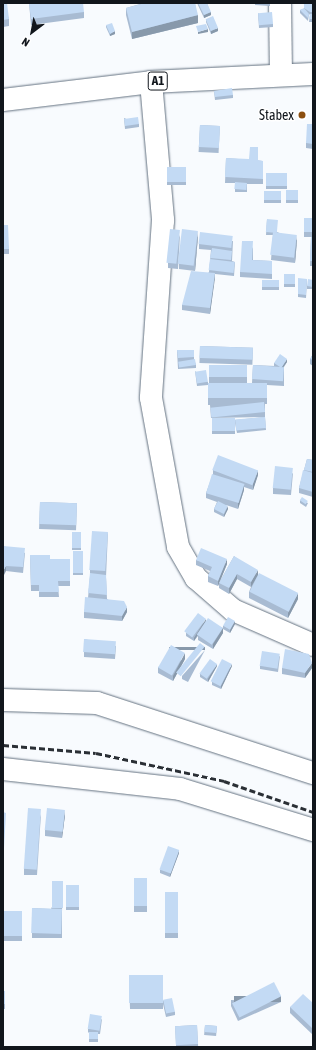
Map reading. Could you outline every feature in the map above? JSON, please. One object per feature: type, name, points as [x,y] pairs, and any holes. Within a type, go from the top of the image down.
[{"type":"street","points":[[280,3],[281,74]]},
{"type":"street","name":"A1","points":[[3,100],[151,82],[281,74],[313,74]]},
{"type":"street","points":[[151,82],[163,220],[151,398],[178,547],[196,578],[233,610],[313,645]]},
{"type":"street","points":[[3,700],[97,702],[313,773]]},
{"type":"street","points":[[3,768],[180,789],[313,830]]},
{"type":"building","points":[[3,3],[7,3],[9,19],[3,20]]},
{"type":"building","points":[[29,3],[83,3],[84,12],[31,19]]},
{"type":"building","points":[[145,3],[195,3],[198,15],[132,32],[126,8]]},
{"type":"building","points":[[198,3],[207,3],[211,12],[204,15]]},
{"type":"building","points":[[304,3],[313,3],[313,12],[310,12],[304,8]]},
{"type":"building","points":[[304,8],[309,14],[308,18],[300,10]]},
{"type":"building","points":[[272,12],[273,24],[259,25],[258,13]]},
{"type":"building","points":[[310,14],[313,14],[313,19],[309,19]]},
{"type":"building","points":[[213,16],[218,28],[211,31],[206,19]]},
{"type":"building","points":[[112,23],[115,31],[110,34],[106,25]]},
{"type":"building","points":[[206,24],[208,29],[198,32],[196,26]]},
{"type":"building","points":[[232,88],[233,95],[215,97],[214,91]]},
{"type":"building","points":[[138,117],[139,124],[125,126],[124,119]]},
{"type":"building","points":[[307,124],[313,124],[313,144],[306,143]]},
{"type":"building","points":[[200,125],[220,126],[219,148],[199,147]]},
{"type":"building","points":[[250,147],[258,147],[258,160],[263,161],[263,179],[225,177],[226,158],[249,159]]},
{"type":"building","points":[[167,167],[186,167],[186,182],[167,182]]},
{"type":"building","points":[[266,173],[287,173],[287,186],[266,186]]},
{"type":"building","points":[[235,182],[247,183],[246,190],[234,189]]},
{"type":"building","points":[[286,190],[298,190],[298,200],[286,200]]},
{"type":"building","points":[[264,191],[281,191],[281,200],[264,200]]},
{"type":"building","points":[[304,218],[313,218],[313,232],[304,232]]},
{"type":"building","points":[[267,219],[278,220],[277,233],[266,232]]},
{"type":"building","points":[[3,225],[8,225],[9,249],[3,249]]},
{"type":"building","points":[[170,229],[180,230],[176,264],[166,263]]},
{"type":"building","points":[[182,229],[198,231],[194,266],[178,264]]},
{"type":"building","points":[[200,232],[233,236],[231,248],[199,244]]},
{"type":"building","points":[[273,232],[297,235],[294,258],[270,255]]},
{"type":"building","points":[[311,237],[313,237],[313,261],[310,261]]},
{"type":"building","points":[[242,241],[253,241],[252,260],[272,261],[272,274],[240,272]]},
{"type":"building","points":[[212,248],[232,251],[231,260],[210,258]]},
{"type":"building","points":[[210,259],[235,262],[233,273],[209,270]]},
{"type":"building","points":[[191,271],[215,273],[210,308],[182,305]]},
{"type":"building","points":[[284,274],[295,274],[295,284],[284,284]]},
{"type":"building","points":[[298,278],[307,279],[306,295],[298,294]]},
{"type":"building","points":[[308,279],[313,280],[313,287],[307,286]]},
{"type":"building","points":[[262,280],[279,280],[279,287],[262,287]]},
{"type":"building","points":[[200,346],[253,348],[253,360],[200,358]]},
{"type":"building","points":[[177,350],[194,350],[194,357],[178,358]]},
{"type":"building","points":[[280,354],[287,359],[282,367],[274,363]]},
{"type":"building","points":[[195,359],[196,365],[179,368],[178,362]]},
{"type":"building","points":[[209,365],[247,365],[247,377],[209,377]]},
{"type":"building","points":[[253,365],[284,367],[283,381],[252,379]]},
{"type":"building","points":[[206,370],[208,382],[197,384],[195,372]]},
{"type":"building","points":[[208,383],[267,383],[267,398],[208,398]]},
{"type":"building","points":[[264,402],[265,412],[211,418],[210,408]]},
{"type":"building","points":[[265,417],[266,428],[236,431],[235,420]]},
{"type":"building","points":[[212,418],[235,418],[235,431],[212,431]]},
{"type":"building","points":[[218,455],[258,470],[252,485],[212,470]]},
{"type":"building","points":[[307,459],[313,460],[313,472],[304,470]]},
{"type":"building","points":[[275,466],[293,468],[291,490],[273,488]]},
{"type":"building","points":[[303,470],[313,473],[313,492],[299,488]]},
{"type":"building","points":[[212,474],[245,484],[239,503],[206,493]]},
{"type":"building","points":[[302,497],[308,501],[306,504],[300,500]]},
{"type":"building","points":[[218,501],[228,506],[224,514],[214,509]]},
{"type":"building","points":[[40,502],[77,503],[76,525],[39,524]]},
{"type":"building","points":[[92,531],[108,532],[105,571],[89,570]]},
{"type":"building","points":[[72,532],[81,532],[81,548],[72,548]]},
{"type":"building","points":[[3,546],[25,548],[23,567],[6,566],[3,571]]},
{"type":"building","points":[[201,548],[227,559],[218,581],[208,576],[212,567],[196,560]]},
{"type":"building","points":[[73,551],[83,551],[83,573],[73,573]]},
{"type":"building","points":[[30,555],[50,555],[50,559],[70,559],[70,581],[58,581],[59,592],[39,592],[39,585],[31,585]]},
{"type":"building","points":[[234,556],[258,570],[251,582],[237,574],[229,588],[219,583]]},
{"type":"building","points":[[90,573],[106,575],[107,595],[88,593]]},
{"type":"building","points":[[259,573],[298,593],[289,612],[249,592]]},
{"type":"building","points":[[85,597],[124,601],[127,607],[122,616],[84,612]]},
{"type":"building","points":[[198,613],[206,619],[192,637],[184,631]]},
{"type":"building","points":[[228,617],[235,621],[230,630],[223,626]]},
{"type":"building","points":[[208,618],[223,628],[212,645],[197,635]]},
{"type":"building","points":[[84,639],[116,641],[115,654],[83,652]]},
{"type":"building","points":[[200,643],[205,647],[181,676],[176,673]]},
{"type":"building","points":[[171,645],[185,653],[172,676],[158,668]]},
{"type":"building","points":[[285,649],[309,654],[312,663],[305,673],[282,668]]},
{"type":"building","points":[[262,651],[280,654],[277,669],[260,666]]},
{"type":"building","points":[[210,659],[217,664],[207,679],[199,674]]},
{"type":"building","points":[[222,659],[232,664],[220,686],[211,681]]},
{"type":"building","points":[[28,808],[41,809],[37,870],[24,869]]},
{"type":"building","points":[[47,808],[65,810],[63,832],[45,830]]},
{"type":"building","points":[[3,812],[6,813],[4,848],[3,848]]},
{"type":"building","points":[[168,846],[179,850],[171,874],[159,869]]},
{"type":"building","points":[[134,878],[147,878],[147,906],[134,906]]},
{"type":"building","points":[[52,881],[63,881],[63,908],[52,908]]},
{"type":"building","points":[[66,885],[79,885],[79,907],[66,907]]},
{"type":"building","points":[[165,892],[178,892],[178,933],[165,933]]},
{"type":"building","points":[[32,908],[62,909],[61,934],[31,933]]},
{"type":"building","points":[[3,911],[22,911],[22,936],[3,936]]},
{"type":"building","points":[[129,975],[163,975],[163,1003],[129,1003]]},
{"type":"building","points":[[274,982],[281,996],[239,1018],[232,1003]]},
{"type":"building","points":[[3,991],[5,991],[5,1004],[3,1004]]},
{"type":"building","points":[[303,994],[313,1003],[313,1029],[290,1007]]},
{"type":"building","points":[[172,998],[175,1012],[166,1014],[163,1000]]},
{"type":"building","points":[[90,1014],[102,1016],[100,1031],[88,1029]]},
{"type":"building","points":[[197,1025],[198,1044],[176,1045],[175,1026]]},
{"type":"building","points":[[205,1025],[217,1026],[216,1033],[204,1032]]},
{"type":"building","points":[[89,1032],[98,1032],[98,1039],[89,1039]]},
{"type":"railway","points":[[3,745],[96,753],[224,781],[313,812]]},
{"type":"place","name":"Stabex","points":[[302,115]]}]
